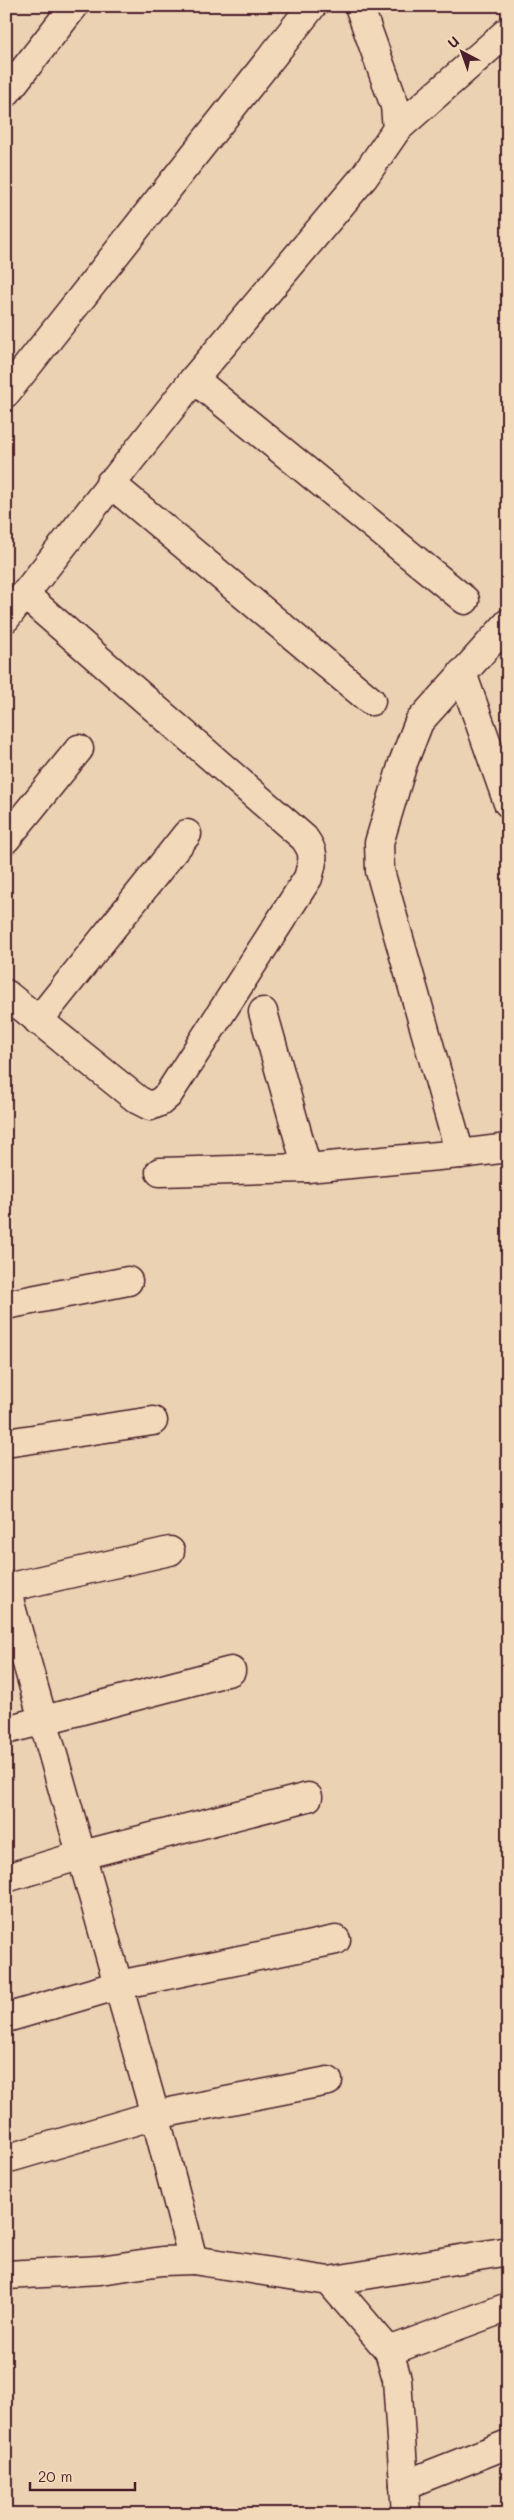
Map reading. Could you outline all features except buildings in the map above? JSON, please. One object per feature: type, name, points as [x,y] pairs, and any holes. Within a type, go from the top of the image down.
[{"type":"street","points":[[11,79],[74,6]]},
{"type":"street","points":[[6,393],[312,6]]},
{"type":"street","points":[[359,6],[396,118]]},
{"type":"street","points":[[6,618],[110,483],[194,379],[364,177],[396,118],[503,45]]},
{"type":"street","points":[[194,379],[465,600]]},
{"type":"street","points":[[110,483],[371,701]]},
{"type":"street","points":[[6,994],[138,1100],[150,1106],[160,1102],[168,1095],[308,878],[313,859],[312,848],[304,838],[24,594]]},
{"type":"street","points":[[460,1154],[380,871],[379,843],[403,763],[419,722],[508,623]]},
{"type":"street","points":[[462,673],[508,803]]},
{"type":"street","points":[[6,839],[79,749]]},
{"type":"street","points":[[38,1021],[187,834]]},
{"type":"street","points":[[263,1012],[307,1168]]},
{"type":"street","points":[[160,1172],[307,1168],[508,1149]]},
{"type":"street","points":[[6,1305],[128,1281]]},
{"type":"street","points":[[6,1443],[153,1421]]},
{"type":"street","points":[[170,1551],[6,1588],[155,2115],[193,2260]]},
{"type":"street","points":[[6,1730],[231,1671]]},
{"type":"street","points":[[6,1878],[82,1855],[308,1797]]},
{"type":"street","points":[[6,2018],[118,1985],[336,1940]]},
{"type":"street","points":[[6,2159],[155,2115],[328,2081]]},
{"type":"street","points":[[6,2275],[100,2270],[137,2266],[162,2260],[193,2260],[329,2281],[508,2252]]},
{"type":"street","points":[[329,2281],[389,2351],[397,2379],[406,2514]]},
{"type":"street","points":[[389,2351],[508,2307]]},
{"type":"street","points":[[404,2485],[508,2444]]}]
